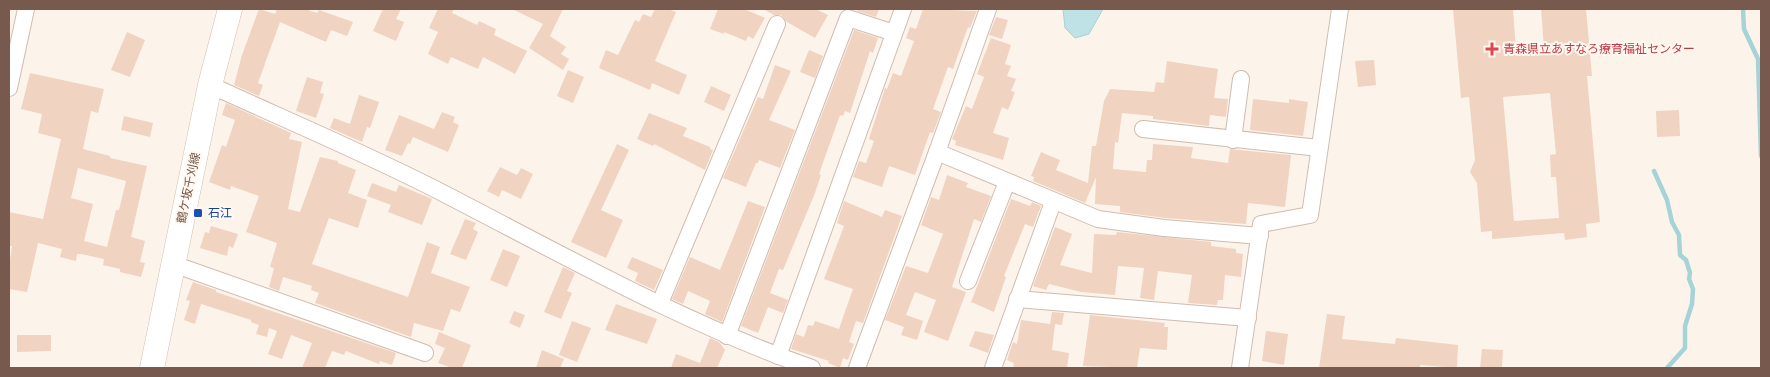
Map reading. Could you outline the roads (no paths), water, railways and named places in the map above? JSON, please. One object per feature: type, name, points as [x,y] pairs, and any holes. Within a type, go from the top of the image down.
[{"type":"main road","name":"鶴ケ坂千刈線","points":[[152,368],[210,85],[230,9]]},
{"type":"street","points":[[9,88],[26,9]]},
{"type":"street","points":[[778,356],[903,9]]},
{"type":"street","points":[[857,368],[988,9]]},
{"type":"street","points":[[1240,368],[1261,224],[1310,215],[1340,9]]},
{"type":"street","points":[[727,336],[848,18],[894,33]]},
{"type":"street","points":[[660,303],[777,24]]},
{"type":"street","points":[[1233,140],[1240,79]]},
{"type":"street","points":[[210,85],[432,187],[551,250],[727,336],[812,368]]},
{"type":"street","points":[[1143,129],[1319,148]]},
{"type":"street","points":[[937,152],[1053,202],[1098,219],[1164,228],[1260,236]]},
{"type":"street","points":[[968,281],[1007,182]]},
{"type":"street","points":[[993,368],[1053,202]]},
{"type":"street","points":[[173,264],[426,353]]},
{"type":"street","points":[[1017,299],[1248,318]]},
{"type":"water","points":[[1063,9],[1103,9],[1089,34],[1075,38],[1065,28]]},
{"type":"waterway","points":[[1743,9],[1744,29],[1758,59],[1761,156]]},
{"type":"waterway","points":[[1654,171],[1667,200],[1672,222],[1679,235],[1680,255],[1686,260],[1690,273],[1689,279],[1693,289],[1692,304],[1685,326],[1685,348],[1667,368]]},
{"type":"place","name":"青森県立あすなろ療育福祉センター","points":[[1492,49]]},
{"type":"place","name":"石江","points":[[198,213]]}]
